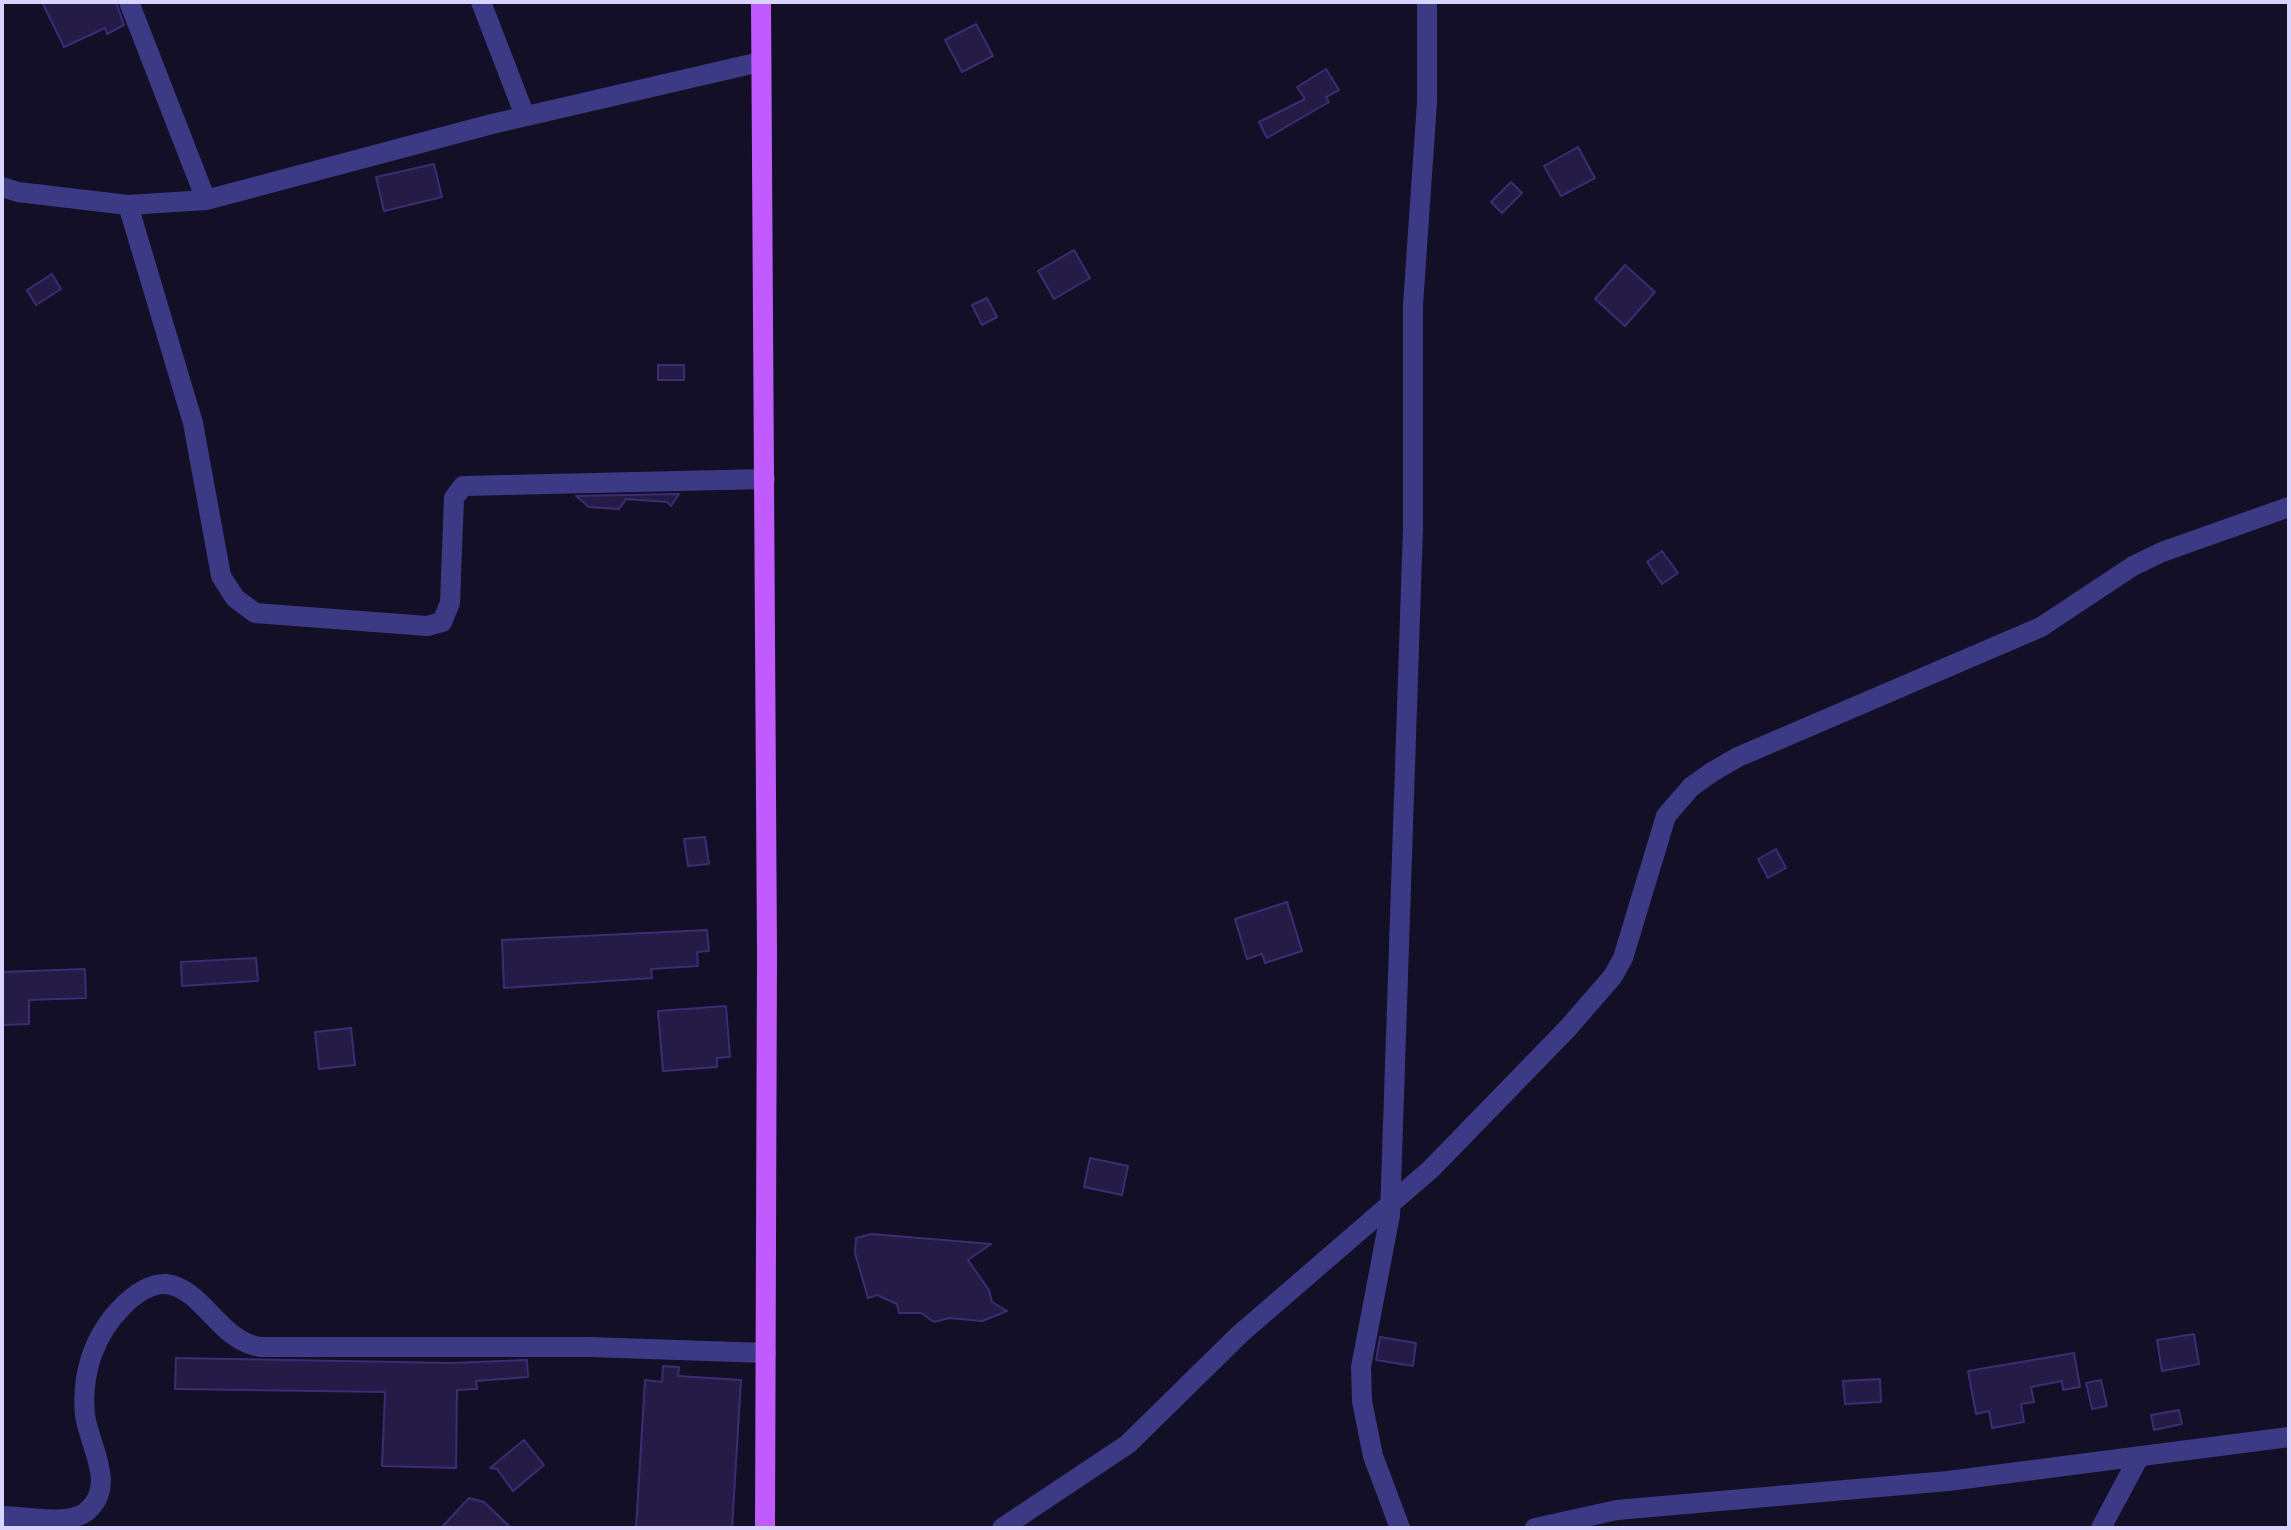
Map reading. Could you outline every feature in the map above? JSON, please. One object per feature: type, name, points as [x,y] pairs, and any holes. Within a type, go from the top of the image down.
[{"type":"main road","points":[[761,2],[765,479],[765,1528]]},
{"type":"street","points":[[129,2],[206,200]]},
{"type":"street","points":[[481,2],[525,116]]},
{"type":"street","points":[[1400,1528],[1373,1456],[1361,1390],[1361,1367],[1390,1204],[1413,527],[1414,291],[1425,152],[1427,2]]},
{"type":"street","points":[[2,187],[48,197],[128,205],[206,200],[525,116],[760,62]]},
{"type":"street","points":[[128,205],[193,423],[221,576],[235,598],[255,613],[427,626],[442,622],[450,603],[454,498],[463,486],[765,479]]},
{"type":"street","points":[[1002,1528],[1128,1444],[1240,1334],[1463,1136],[1568,1028],[1613,976],[1634,929],[1666,816],[1691,787],[1738,757],[2041,627],[2133,566],[2162,552],[2289,507]]},
{"type":"street","points":[[2,1516],[68,1518],[79,1516],[94,1503],[102,1476],[84,1403],[93,1348],[107,1323],[125,1304],[153,1286],[177,1287],[199,1303],[233,1338],[260,1347],[573,1347],[766,1353]]},
{"type":"street","points":[[1535,1528],[1617,1510],[1948,1481],[2289,1437]]},
{"type":"street","points":[[2101,1528],[2139,1457]]},
{"type":"building","points":[[42,2],[116,2],[124,25],[107,34],[105,28],[64,47]]},
{"type":"building","points":[[976,24],[993,56],[962,72],[945,40]]},
{"type":"building","points":[[1326,69],[1339,90],[1326,97],[1329,102],[1267,138],[1259,122],[1305,99],[1297,87]]},
{"type":"building","points":[[1578,147],[1595,178],[1561,196],[1544,166]]},
{"type":"building","points":[[434,164],[442,197],[384,211],[376,177]]},
{"type":"building","points":[[1511,182],[1522,193],[1502,213],[1491,202]]},
{"type":"building","points":[[1074,250],[1090,278],[1054,299],[1038,271]]},
{"type":"building","points":[[1625,265],[1655,292],[1625,326],[1595,299]]},
{"type":"building","points":[[52,274],[61,289],[36,305],[27,290]]},
{"type":"building","points":[[987,298],[997,317],[982,325],[972,305]]},
{"type":"building","points":[[658,365],[684,365],[684,380],[658,380]]},
{"type":"building","points":[[679,494],[671,506],[667,502],[626,499],[619,509],[589,507],[576,496]]},
{"type":"building","points":[[1662,551],[1678,573],[1662,584],[1647,562]]},
{"type":"building","points":[[705,837],[709,864],[688,866],[684,839]]},
{"type":"building","points":[[1776,849],[1786,868],[1768,878],[1758,859]]},
{"type":"building","points":[[1287,902],[1302,951],[1265,963],[1262,954],[1247,959],[1235,919]]},
{"type":"building","points":[[707,930],[709,951],[697,952],[698,966],[651,969],[652,978],[504,988],[502,940]]},
{"type":"building","points":[[256,958],[258,981],[182,986],[181,962]]},
{"type":"building","points":[[85,969],[86,998],[29,1000],[29,1024],[2,1025],[2,972]]},
{"type":"building","points":[[726,1006],[730,1057],[717,1058],[717,1067],[663,1071],[658,1011]]},
{"type":"building","points":[[351,1028],[355,1065],[319,1069],[315,1032]]},
{"type":"building","points":[[1090,1158],[1128,1166],[1122,1195],[1084,1187]]},
{"type":"building","points":[[871,1234],[991,1244],[968,1260],[989,1290],[992,1302],[1007,1311],[982,1321],[949,1318],[934,1322],[921,1313],[899,1313],[897,1304],[877,1295],[868,1298],[855,1253],[856,1238]]},
{"type":"building","points":[[2194,1334],[2199,1364],[2162,1371],[2157,1340]]},
{"type":"building","points":[[1380,1337],[1416,1343],[1413,1366],[1376,1360]]},
{"type":"building","points":[[2074,1353],[2080,1387],[2063,1390],[2062,1381],[2031,1387],[2034,1402],[2021,1404],[2024,1422],[1992,1428],[1989,1411],[1976,1414],[1968,1371]]},
{"type":"building","points":[[176,1358],[452,1363],[527,1360],[528,1377],[476,1381],[477,1389],[457,1390],[456,1468],[382,1466],[385,1392],[175,1389]]},
{"type":"building","points":[[663,1366],[679,1367],[678,1376],[741,1380],[732,1528],[636,1528],[645,1380],[662,1382]]},
{"type":"building","points":[[1880,1379],[1881,1402],[1845,1404],[1843,1381]]},
{"type":"building","points":[[2101,1380],[2107,1406],[2092,1409],[2086,1383]]},
{"type":"building","points":[[2179,1410],[2182,1424],[2154,1430],[2151,1415]]},
{"type":"building","points":[[524,1440],[544,1465],[513,1491],[497,1469],[490,1468]]},
{"type":"building","points":[[469,1498],[484,1502],[511,1528],[441,1528]]}]
